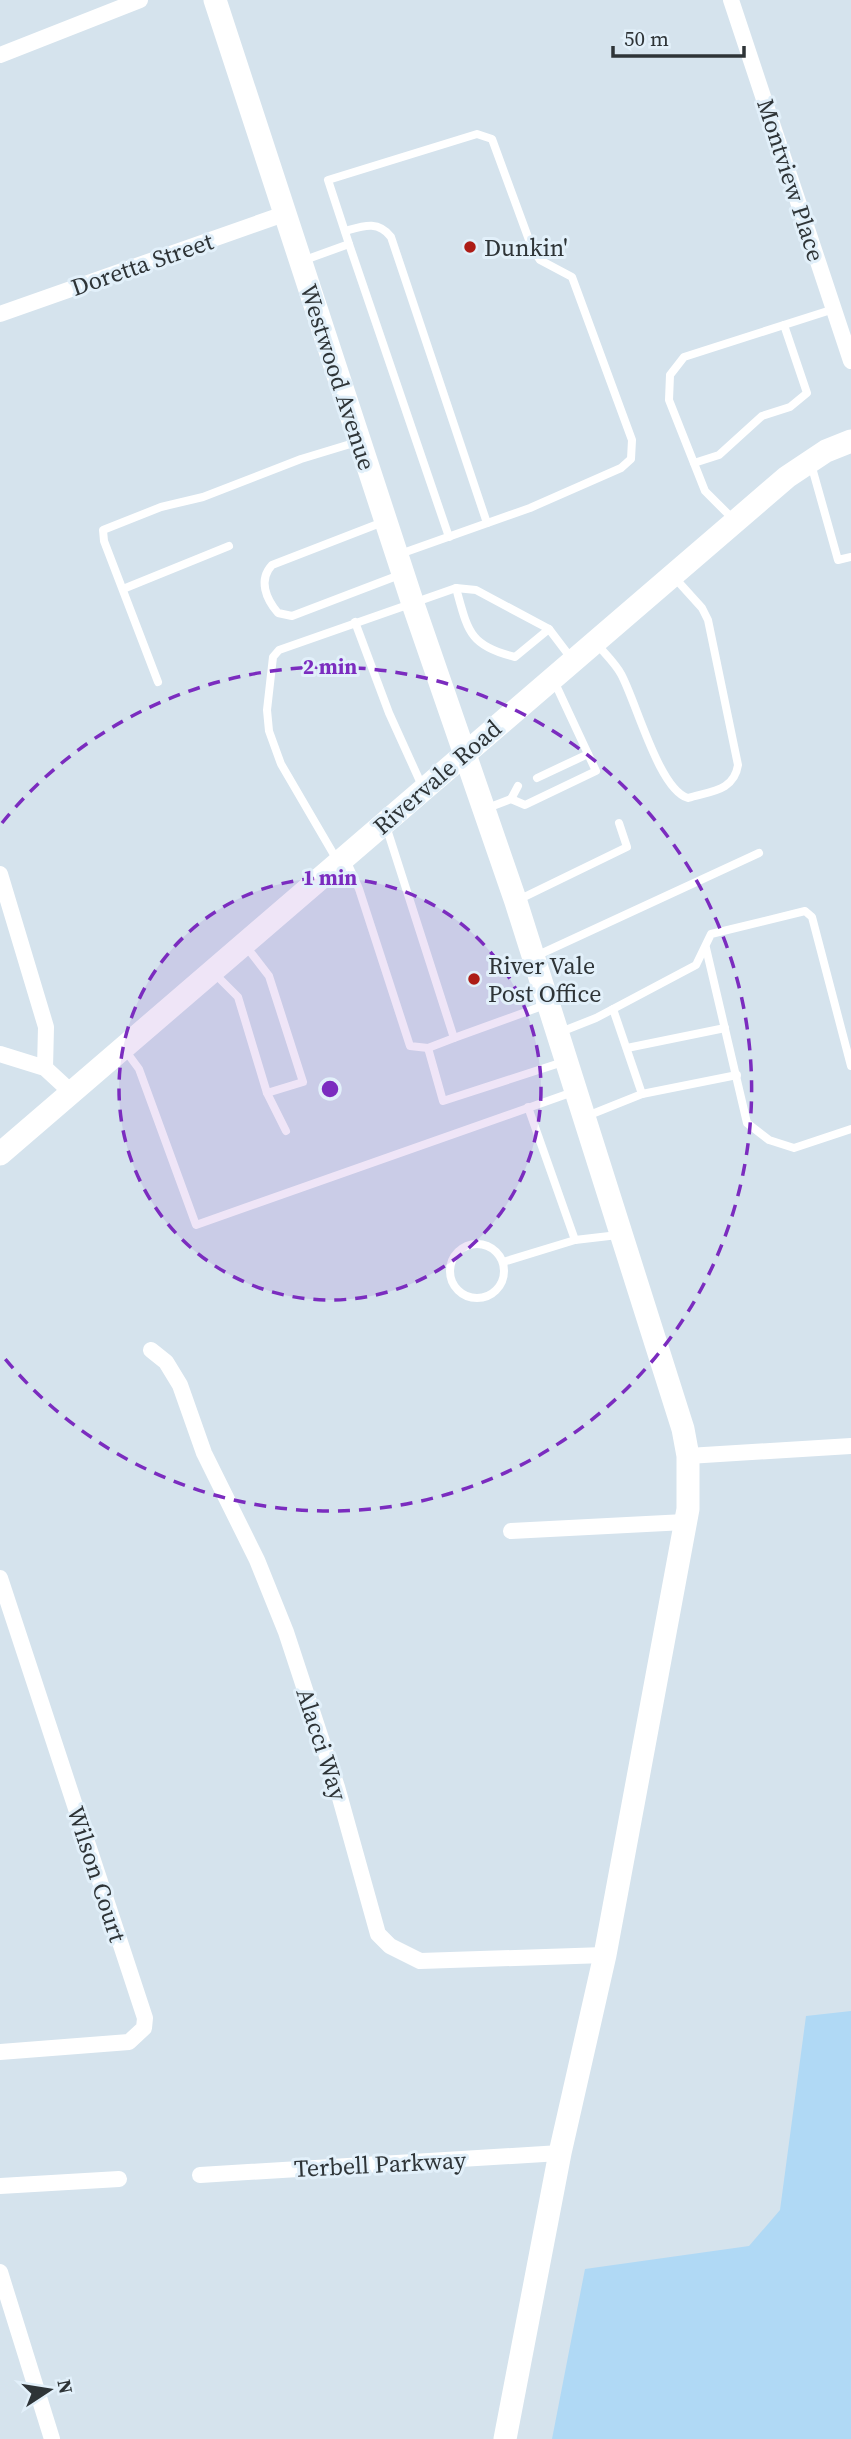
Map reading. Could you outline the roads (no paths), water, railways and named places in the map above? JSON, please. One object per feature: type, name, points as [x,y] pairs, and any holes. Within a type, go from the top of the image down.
[{"type":"street","points":[[0,55],[140,0]]},
{"type":"street","name":"Westwood Avenue","points":[[215,0],[463,754],[516,902],[683,1429],[688,1456],[689,1488],[685,1522],[604,1955],[560,2154],[505,2439]]},
{"type":"street","name":"Montview Place","points":[[731,0],[851,360]]},
{"type":"street","name":"Doretta Street","points":[[0,314],[284,214]]},
{"type":"street","name":"Rivervale Road","points":[[0,1154],[214,973],[384,821],[736,522],[811,461],[851,440]]},
{"type":"street","points":[[0,874],[46,1027],[45,1068]]},
{"type":"street","points":[[0,1055],[45,1068],[71,1092]]},
{"type":"street","name":"Alacci Way","points":[[151,1350],[166,1362],[180,1385],[204,1452],[257,1560],[286,1632],[337,1787],[378,1934],[390,1947],[420,1961],[604,1955]]},
{"type":"street","points":[[688,1456],[851,1446]]},
{"type":"street","points":[[511,1531],[685,1522]]},
{"type":"street","name":"Wilson Court","points":[[0,1578],[145,2018],[144,2028],[129,2042],[0,2052]]},
{"type":"street","name":"Terbell Parkway","points":[[200,2175],[560,2154]]},
{"type":"street","points":[[0,2186],[119,2179]]},
{"type":"street","points":[[0,2272],[52,2439]]},
{"type":"lane","points":[[386,521],[272,565],[266,571],[265,590],[278,613],[292,616],[400,565],[449,537],[621,468],[631,459],[632,440],[572,277],[540,260],[532,248],[492,139],[482,134],[328,180],[449,537]]},
{"type":"lane","points":[[345,231],[372,224],[385,230],[391,237],[487,523]]},
{"type":"lane","points":[[299,261],[349,244]]},
{"type":"lane","points":[[736,522],[705,491],[669,400],[667,387],[675,365],[684,357],[834,309]]},
{"type":"lane","points":[[694,463],[719,455],[762,416],[790,407],[807,393],[784,325]]},
{"type":"lane","points":[[158,682],[104,541],[103,530],[161,507],[203,497],[302,459],[359,442]]},
{"type":"lane","points":[[811,461],[838,560],[851,557]]},
{"type":"lane","points":[[122,589],[229,546]]},
{"type":"lane","points":[[595,642],[620,671],[663,772],[676,792],[688,798],[729,786],[736,779],[738,765],[708,620],[702,608],[673,576]]},
{"type":"lane","points":[[456,588],[470,633],[480,646],[515,657],[549,629]]},
{"type":"lane","points":[[548,1004],[428,1048],[410,1046],[359,889],[281,764],[269,731],[267,710],[272,657],[279,650],[456,588],[476,590],[549,629],[573,661]]},
{"type":"lane","points":[[355,622],[389,713],[423,788]]},
{"type":"lane","points":[[511,799],[525,805],[596,771],[553,678]]},
{"type":"lane","points":[[537,778],[588,754]]},
{"type":"lane","points":[[483,809],[511,799],[518,786]]},
{"type":"lane","points":[[384,821],[454,1038]]},
{"type":"lane","points":[[516,902],[627,846],[619,823]]},
{"type":"lane","points":[[533,958],[759,853]]},
{"type":"lane","points":[[557,1033],[614,1009],[696,965],[711,934],[806,911],[810,913],[851,1066]]},
{"type":"lane","points":[[245,945],[269,976],[303,1082],[267,1093]]},
{"type":"lane","points":[[706,948],[747,1123],[769,1140],[794,1148],[851,1129]]},
{"type":"lane","points":[[214,973],[238,997],[267,1093],[286,1130]]},
{"type":"lane","points":[[614,1009],[642,1094]]},
{"type":"lane","points":[[626,1048],[725,1028]]},
{"type":"lane","points":[[124,1048],[139,1069],[196,1225],[575,1091]]},
{"type":"lane","points":[[428,1048],[443,1101],[566,1061]]},
{"type":"lane","points":[[584,1117],[642,1094],[737,1075]]},
{"type":"lane","points":[[528,1107],[575,1240]]},
{"type":"lane","points":[[503,1262],[575,1240],[621,1235]]},
{"type":"lane","points":[[469,1245],[486,1245],[493,1249],[503,1262],[503,1281],[491,1295],[473,1298],[464,1295],[452,1281],[452,1262],[461,1249],[469,1245]]},
{"type":"place","name":"Dunkin'","points":[[470,247]]},
{"type":"place","name":"River Vale Post Office","points":[[474,979]]}]
